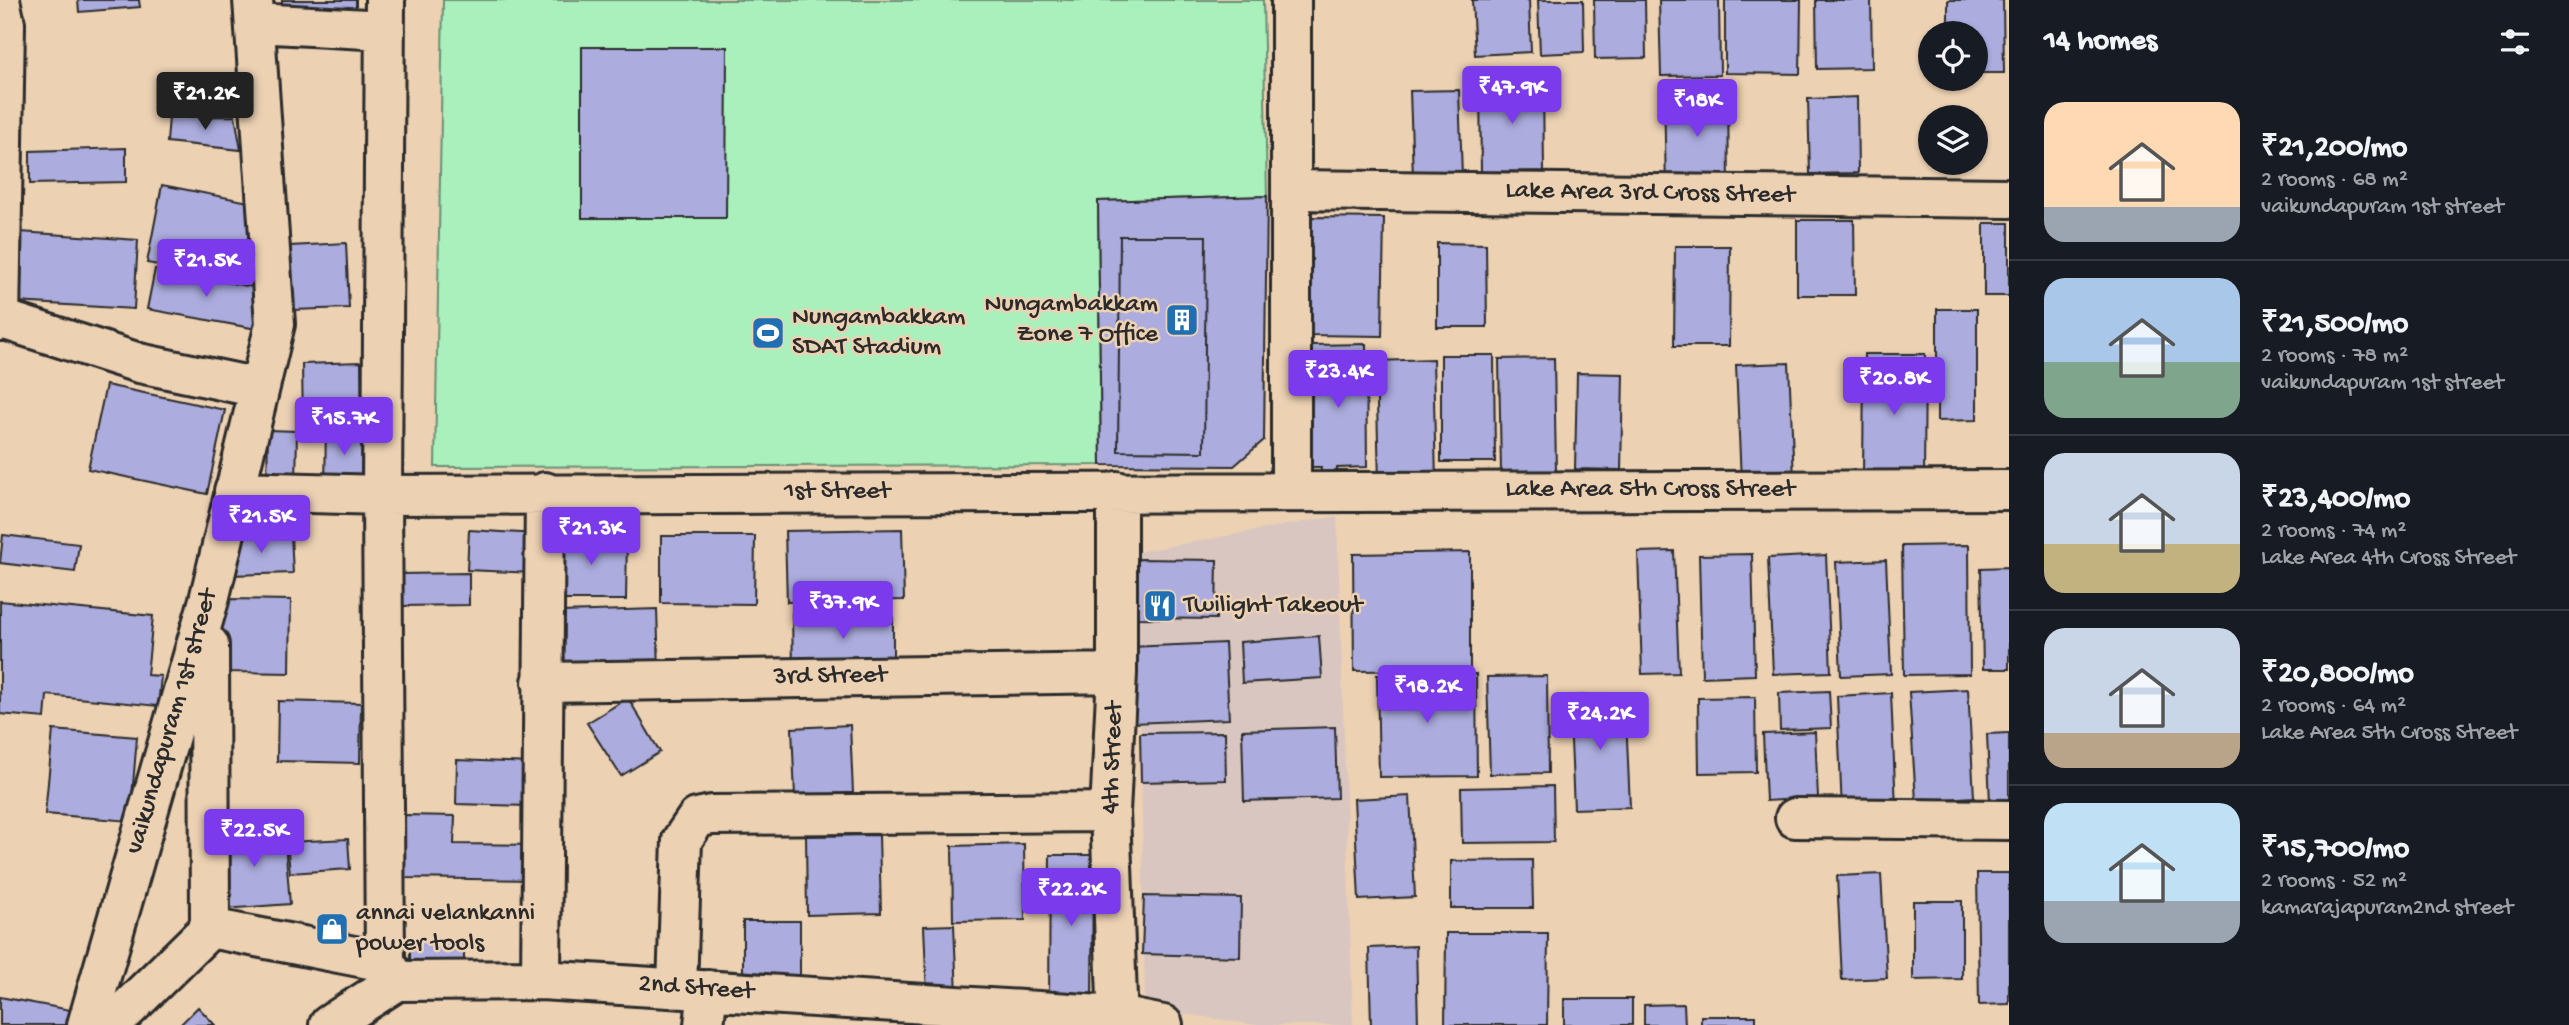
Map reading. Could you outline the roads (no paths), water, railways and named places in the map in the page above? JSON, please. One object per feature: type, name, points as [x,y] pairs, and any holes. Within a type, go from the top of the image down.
[{"type":"street","points":[[0,0],[5,24],[1,320],[139,363],[259,388]]},
{"type":"street","points":[[1292,0],[1292,491]]},
{"type":"street","points":[[254,11],[385,15],[382,495],[391,971],[329,1025]]},
{"type":"street","name":"vaikundapuram 1st street","points":[[87,1025],[209,600],[275,324],[254,11]]},
{"type":"street","name":"Lake Area 3rd Cross Street","points":[[1291,190],[2009,198]]},
{"type":"street","name":"Lake Area 5th Cross Street","points":[[1292,491],[2009,490]]},
{"type":"street","name":"1st Street","points":[[234,491],[382,495],[545,492],[1292,491]]},
{"type":"street","name":"4th Street","points":[[1117,491],[1117,673],[1110,812],[1118,1020]]},
{"type":"street","points":[[541,980],[545,492]]},
{"type":"street","points":[[111,1025],[210,928],[209,600]]},
{"type":"street","name":"3rd Street","points":[[542,682],[1117,673]]},
{"type":"street","points":[[696,1001],[682,839],[697,818],[711,815],[1110,812]]},
{"type":"street","points":[[1794,818],[2009,820]]},
{"type":"street","name":"2nd Street","points":[[210,928],[391,971],[541,980],[696,1001],[1118,1020],[1163,1025]]},
{"type":"place","name":"Nungambakkam Zone 7 Office","points":[[1182,320]]},
{"type":"place","name":"Nungambakkam SDAT Stadium","points":[[768,333]]},
{"type":"place","name":"Twilight Takeout","points":[[1160,606]]},
{"type":"place","name":"annai velankanni power tools","points":[[332,929]]}]
